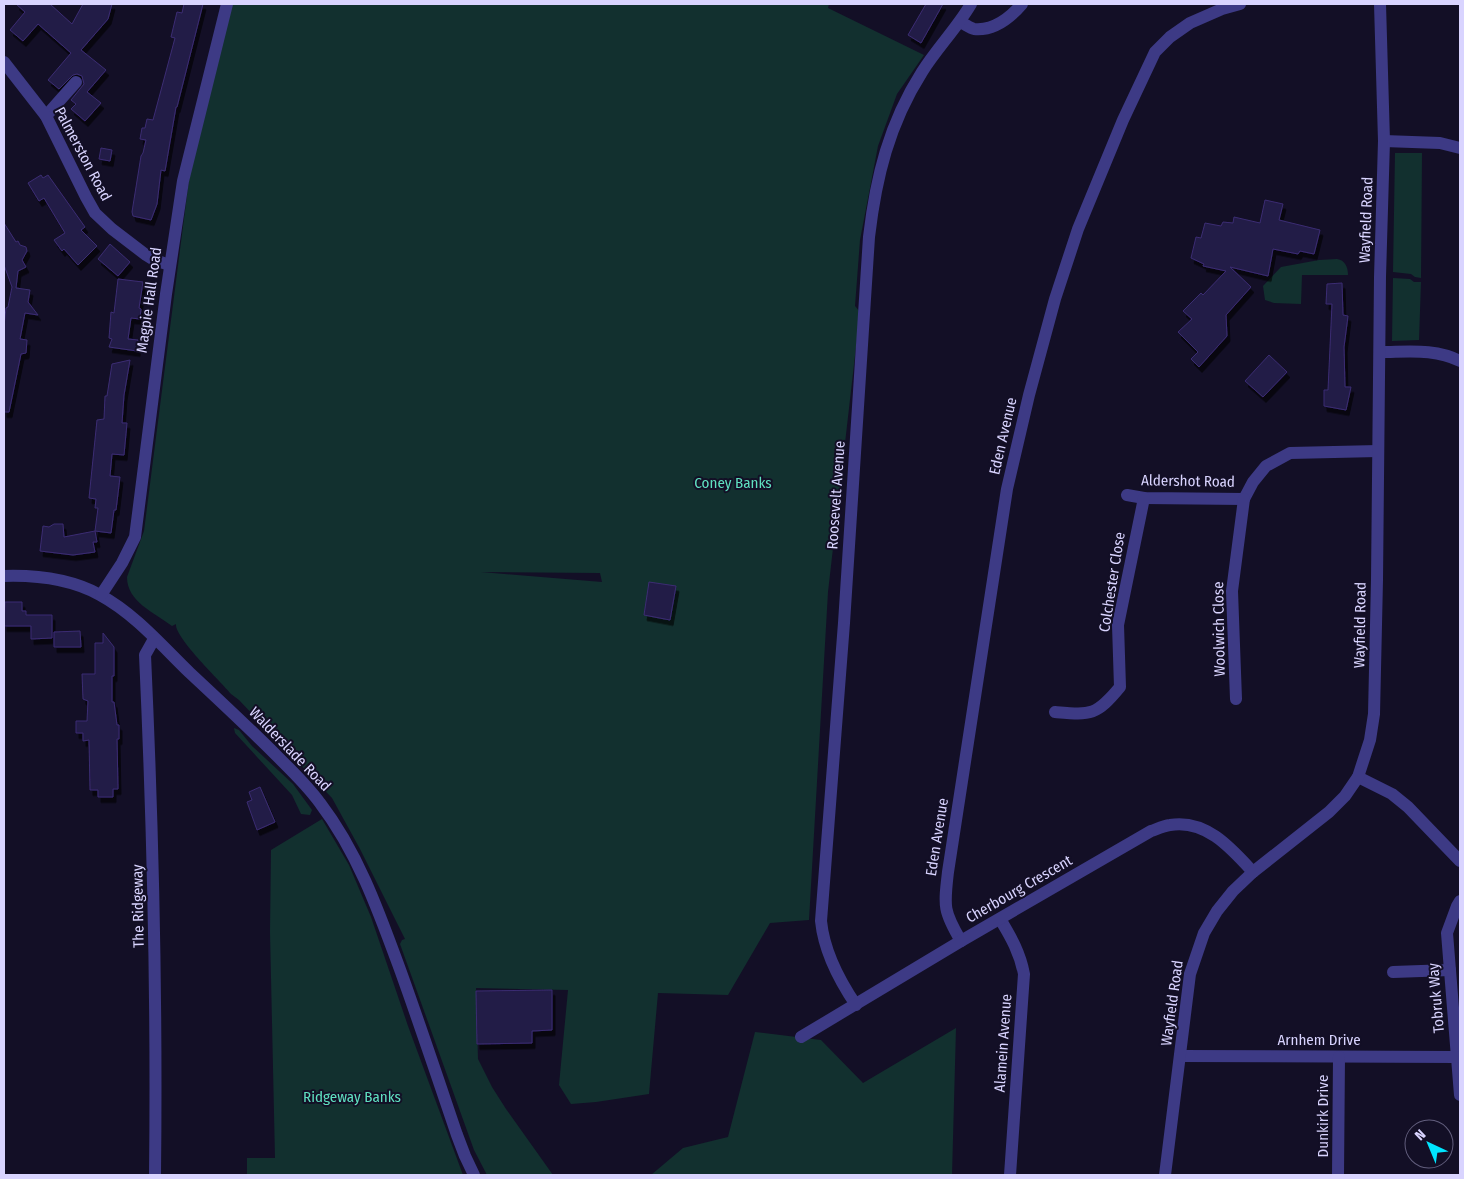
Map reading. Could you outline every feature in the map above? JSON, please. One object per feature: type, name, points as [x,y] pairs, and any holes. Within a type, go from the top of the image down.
[{"type":"street","name":"Magpie Hall Road","points":[[101,595],[122,563],[135,537],[170,264],[184,181],[227,4]]},
{"type":"street","name":"Roosevelt Avenue","points":[[856,1005],[843,985],[831,959],[821,920],[844,623],[873,200],[881,163],[894,128],[922,72],[960,22],[971,4]]},
{"type":"street","points":[[960,22],[973,29],[992,27],[1006,20],[1022,4]]},
{"type":"street","name":"Eden Avenue","points":[[961,941],[951,925],[946,911],[948,872],[1007,489],[1029,395],[1055,299],[1082,220],[1123,120],[1155,52],[1170,37],[1190,23],[1222,9],[1240,4]]},
{"type":"street","name":"Wayfield Road","points":[[1165,1175],[1190,974],[1198,946],[1217,911],[1233,890],[1252,872],[1329,812],[1344,796],[1358,777],[1370,740],[1374,714],[1384,140],[1380,4]]},
{"type":"street","name":"Palmerston Road","points":[[4,62],[46,116],[90,205],[96,213],[112,229],[146,255],[154,260],[170,264]]},
{"type":"street","points":[[46,116],[76,82]]},
{"type":"street","points":[[1384,140],[1440,143],[1460,148]]},
{"type":"street","points":[[1380,352],[1435,352],[1449,355],[1460,361]]},
{"type":"street","name":"Aldershot Road","points":[[1127,495],[1144,498],[1244,499],[1253,482],[1266,466],[1290,453],[1378,451]]},
{"type":"street","name":"Colchester Close","points":[[1055,712],[1085,715],[1108,702],[1120,687],[1118,625],[1144,498]]},
{"type":"street","name":"Woolwich Close","points":[[1236,699],[1232,591],[1244,499]]},
{"type":"street","name":"Walderslade Road","points":[[4,576],[46,578],[70,582],[101,595],[134,619],[307,786],[343,837],[380,915],[462,1149],[474,1175]]},
{"type":"street","name":"The Ridgeway","points":[[154,639],[145,654],[155,901],[156,1175]]},
{"type":"street","points":[[1358,777],[1392,794],[1408,807],[1460,861]]},
{"type":"street","name":"Cherbourg Crescent","points":[[801,1037],[1144,834],[1170,825],[1186,825],[1213,834],[1224,842],[1252,872]]},
{"type":"street","name":"Tobruk Way","points":[[1460,901],[1447,933],[1460,1095]]},
{"type":"street","name":"Alamein Avenue","points":[[1000,919],[1017,948],[1024,974],[1010,1175]]},
{"type":"street","points":[[1393,972],[1450,970]]},
{"type":"street","name":"Arnhem Drive","points":[[1180,1056],[1457,1057]]},
{"type":"street","name":"Dunkirk Drive","points":[[1338,1175],[1339,1057]]},
{"type":"green space","name":"Coney Banks","points":[[232,4],[829,4],[828,8],[924,55],[897,94],[878,146],[860,240],[855,306],[860,312],[828,592],[809,920],[770,923],[728,995],[658,993],[649,1094],[571,1104],[559,1085],[568,990],[476,988],[478,1059],[506,1109],[553,1175],[487,1175],[474,1150],[400,944],[405,939],[332,798],[190,649],[182,639],[176,624],[172,626],[143,606],[136,600],[128,586],[127,577],[144,531],[191,164]],"holes":[[[481,572],[600,573],[602,582]]]},
{"type":"green space","points":[[1395,153],[1422,153],[1421,278],[1411,274],[1393,272]]},
{"type":"green space","points":[[1337,259],[1346,264],[1348,275],[1302,275],[1301,304],[1274,303],[1265,300],[1263,286],[1281,267],[1319,260]]},
{"type":"green space","points":[[1393,278],[1421,282],[1419,340],[1392,341]]},
{"type":"green space","points":[[234,728],[239,730],[252,746],[293,784],[312,810],[310,815],[301,814],[292,795],[235,733]]},
{"type":"green space","name":"Ridgeway Banks","points":[[322,819],[349,865],[371,917],[408,1026],[463,1175],[247,1175],[247,1158],[275,1158],[270,932],[271,850]]},
{"type":"green space","points":[[956,1028],[952,1175],[651,1175],[683,1148],[728,1137],[755,1032],[821,1040],[863,1083]]},
{"type":"building","points":[[16,4],[50,4],[72,24],[83,4],[112,4],[108,19],[81,50],[106,70],[87,92],[101,103],[85,121],[71,109],[76,104],[71,100],[84,84],[82,76],[73,75],[59,89],[48,80],[71,53],[38,24],[23,41],[10,30],[25,12]]},
{"type":"building","points":[[184,4],[203,4],[176,107],[165,171],[161,170],[157,204],[151,220],[133,216],[132,212],[141,156],[146,140],[140,139],[142,128],[145,128],[147,119],[153,120],[175,38],[171,37],[177,12],[182,13]]},
{"type":"building","points":[[926,4],[943,4],[921,43],[908,35]]},
{"type":"building","points":[[101,148],[112,150],[110,161],[99,159]]},
{"type":"building","points":[[41,175],[43,178],[48,175],[85,227],[81,230],[97,246],[78,265],[64,249],[62,251],[54,240],[65,233],[44,198],[39,201],[28,183]]},
{"type":"building","points":[[1265,200],[1283,204],[1279,220],[1320,230],[1314,254],[1300,251],[1298,254],[1273,249],[1268,276],[1230,267],[1251,287],[1226,315],[1227,336],[1199,367],[1191,359],[1198,352],[1178,332],[1192,319],[1183,311],[1201,293],[1203,295],[1226,271],[1203,266],[1204,264],[1191,258],[1196,237],[1201,238],[1205,223],[1221,226],[1223,222],[1233,223],[1234,217],[1260,223]]},
{"type":"building","points":[[4,223],[16,242],[18,241],[20,245],[26,247],[27,251],[22,260],[26,267],[18,271],[16,288],[30,290],[28,302],[38,315],[25,313],[20,339],[27,340],[26,353],[21,354],[9,412],[4,412],[4,326],[6,308],[8,307],[12,287],[4,265]]},
{"type":"building","points":[[110,244],[130,262],[118,276],[98,259]]},
{"type":"building","points":[[118,279],[143,282],[139,308],[141,309],[140,319],[131,318],[128,339],[138,340],[137,351],[109,347],[112,339],[109,338],[111,312],[114,313]]},
{"type":"building","points":[[1342,283],[1343,315],[1348,316],[1344,347],[1345,387],[1351,387],[1346,410],[1324,406],[1324,390],[1328,390],[1332,304],[1326,304],[1327,284]]},
{"type":"building","points":[[1269,355],[1287,372],[1263,397],[1245,381]]},
{"type":"building","points":[[130,360],[124,395],[122,423],[127,423],[124,455],[112,454],[110,476],[120,477],[116,510],[114,510],[111,533],[95,531],[98,508],[95,508],[96,499],[89,498],[97,420],[104,419],[105,396],[107,396],[112,364]]},
{"type":"building","points":[[54,524],[63,524],[64,537],[95,531],[97,542],[93,542],[95,552],[73,555],[40,551],[43,526],[49,527]]},
{"type":"building","points":[[649,582],[676,586],[670,620],[644,615]]},
{"type":"building","points":[[5,602],[22,602],[22,611],[26,611],[26,615],[52,615],[52,638],[31,639],[31,626],[4,626]]},
{"type":"building","points":[[80,631],[81,647],[54,647],[54,632]]},
{"type":"building","points":[[103,633],[114,647],[112,702],[114,702],[117,725],[119,725],[119,739],[117,739],[118,789],[113,789],[113,797],[98,797],[98,790],[90,790],[89,740],[83,741],[83,733],[76,733],[76,721],[87,721],[88,701],[83,699],[82,674],[95,674],[95,643],[103,643]]},
{"type":"building","points":[[260,787],[275,822],[257,830],[247,802],[252,800],[249,792]]},
{"type":"building","points":[[552,990],[552,1030],[532,1031],[532,1043],[477,1044],[476,991]]}]
